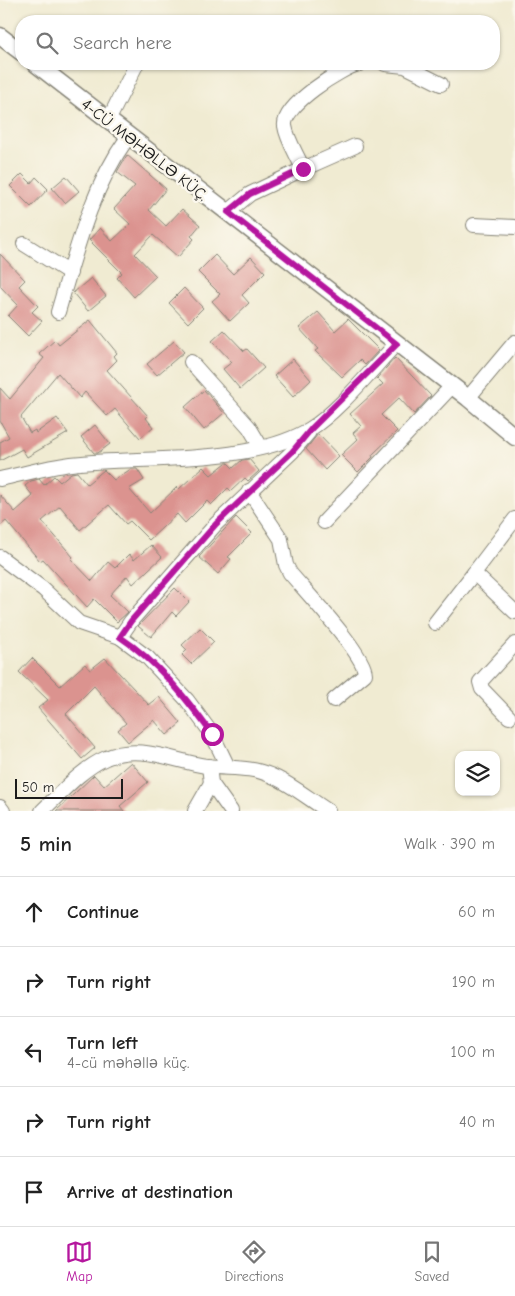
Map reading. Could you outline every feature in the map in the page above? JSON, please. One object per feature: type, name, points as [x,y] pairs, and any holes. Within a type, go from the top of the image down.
[{"type":"street","points":[[0,36],[15,47]]},
{"type":"street","name":"4-CÜ MƏHƏLLƏ KÜÇ.","points":[[44,70],[468,398],[515,437]]},
{"type":"street","points":[[108,121],[134,70]]},
{"type":"street","points":[[303,169],[285,126],[287,113],[297,103],[344,70]]},
{"type":"street","points":[[413,70],[441,84]]},
{"type":"street","points":[[58,312],[89,209],[113,158],[128,137]]},
{"type":"street","points":[[228,212],[250,194],[355,146]]},
{"type":"street","points":[[474,225],[515,228]]},
{"type":"street","points":[[24,244],[70,273]]},
{"type":"street","points":[[468,398],[515,342]]},
{"type":"street","points":[[120,637],[131,621],[216,524],[249,490],[292,452],[312,428],[397,344]]},
{"type":"street","points":[[191,362],[249,427],[262,447]]},
{"type":"street","points":[[324,522],[452,386]]},
{"type":"street","points":[[0,478],[71,464],[190,457],[262,447],[283,441],[312,428]]},
{"type":"street","points":[[249,490],[281,539],[286,566],[290,573],[348,643],[365,668],[365,674],[334,700]]},
{"type":"street","points":[[435,623],[515,519]]},
{"type":"street","points":[[0,557],[44,588],[79,623],[120,637],[147,658],[182,694],[212,734],[228,767]]},
{"type":"street","points":[[474,573],[515,612]]},
{"type":"street","points":[[509,717],[482,689],[480,682],[515,644]]},
{"type":"street","points":[[42,811],[90,768],[106,757],[120,754],[154,754],[209,766],[228,767],[271,775],[328,811]]},
{"type":"street","points":[[209,766],[211,783],[231,811]]},
{"type":"street","points":[[195,811],[211,783]]},
{"type":"street","points":[[0,807],[3,811]]},
{"type":"building","points":[[127,155],[166,189],[149,210],[166,226],[182,209],[200,225],[191,236],[194,239],[178,257],[153,235],[135,254],[156,276],[134,297],[117,278],[122,273],[89,240],[100,228],[112,241],[130,224],[114,209],[135,186],[117,172]]},
{"type":"building","points":[[22,174],[31,183],[36,177],[48,189],[31,207],[10,186]]},
{"type":"building","points":[[66,176],[79,191],[65,203],[52,188]]},
{"type":"building","points":[[0,254],[25,280],[19,286],[38,306],[32,312],[42,321],[28,336],[8,316],[18,305],[0,286]]},
{"type":"building","points":[[215,255],[233,274],[251,257],[265,272],[242,295],[249,303],[230,321],[212,301],[220,294],[198,272]]},
{"type":"building","points":[[91,278],[106,296],[88,311],[73,293]]},
{"type":"building","points":[[184,288],[203,308],[188,323],[169,303]]},
{"type":"building","points":[[318,312],[335,331],[348,319],[379,350],[365,365],[360,360],[342,377],[315,351],[318,349],[299,328]]},
{"type":"building","points":[[90,320],[117,353],[114,356],[117,360],[107,370],[148,416],[146,418],[153,427],[140,438],[115,409],[107,416],[85,392],[80,398],[58,373],[21,417],[30,433],[35,430],[36,433],[57,418],[68,433],[27,457],[22,449],[0,461],[0,442],[9,437],[0,421],[0,388],[10,399],[44,358],[39,354],[55,340],[59,345]]},
{"type":"building","points":[[224,330],[244,351],[247,349],[264,368],[240,389],[223,369],[232,362],[212,341]]},
{"type":"building","points":[[174,341],[184,352],[157,375],[147,364]]},
{"type":"building","points":[[395,358],[431,396],[414,414],[399,398],[381,415],[397,431],[372,455],[373,457],[358,472],[341,455],[358,439],[353,433],[361,426],[350,414],[383,384],[377,378]]},
{"type":"building","points":[[293,359],[311,380],[293,397],[274,376]]},
{"type":"building","points":[[204,390],[224,413],[204,430],[185,407]]},
{"type":"building","points":[[95,425],[110,444],[98,453],[94,453],[81,437]]},
{"type":"building","points":[[318,434],[339,456],[325,470],[306,449]]},
{"type":"building","points":[[249,459],[259,471],[248,481],[245,478],[231,491],[228,488],[211,505],[207,501],[185,523],[177,514],[149,540],[130,521],[126,524],[109,505],[80,530],[60,506],[42,521],[73,557],[71,559],[92,581],[108,562],[115,568],[129,554],[134,560],[151,545],[162,557],[133,584],[127,576],[110,595],[128,612],[117,622],[94,599],[87,607],[43,559],[40,561],[6,521],[0,526],[0,495],[15,512],[33,496],[25,486],[31,481],[39,479],[44,485],[54,476],[60,482],[71,473],[77,472],[87,484],[104,470],[114,480],[131,469],[137,469],[144,480],[129,489],[150,513],[177,487],[179,489],[203,467],[211,475],[226,463],[233,468],[242,460]]},
{"type":"building","points":[[236,517],[252,533],[228,557],[231,559],[218,574],[199,557]]},
{"type":"building","points":[[175,588],[189,602],[176,616],[172,612],[151,637],[138,626]]},
{"type":"building","points":[[200,628],[214,642],[191,664],[182,655],[187,650],[182,645]]},
{"type":"building","points":[[32,658],[60,686],[85,664],[90,670],[105,658],[149,705],[159,697],[181,723],[167,735],[154,720],[128,742],[118,730],[126,723],[94,686],[66,714],[95,748],[82,759],[38,708],[48,700],[19,672]]},
{"type":"building","points":[[131,762],[148,782],[120,806],[124,811],[56,811],[94,775],[104,786]]},
{"type":"route","points":[[212,734],[172,682],[133,645],[120,637],[131,621],[216,524],[249,490],[292,452],[312,428],[397,344],[228,212],[250,194],[303,169]]}]
